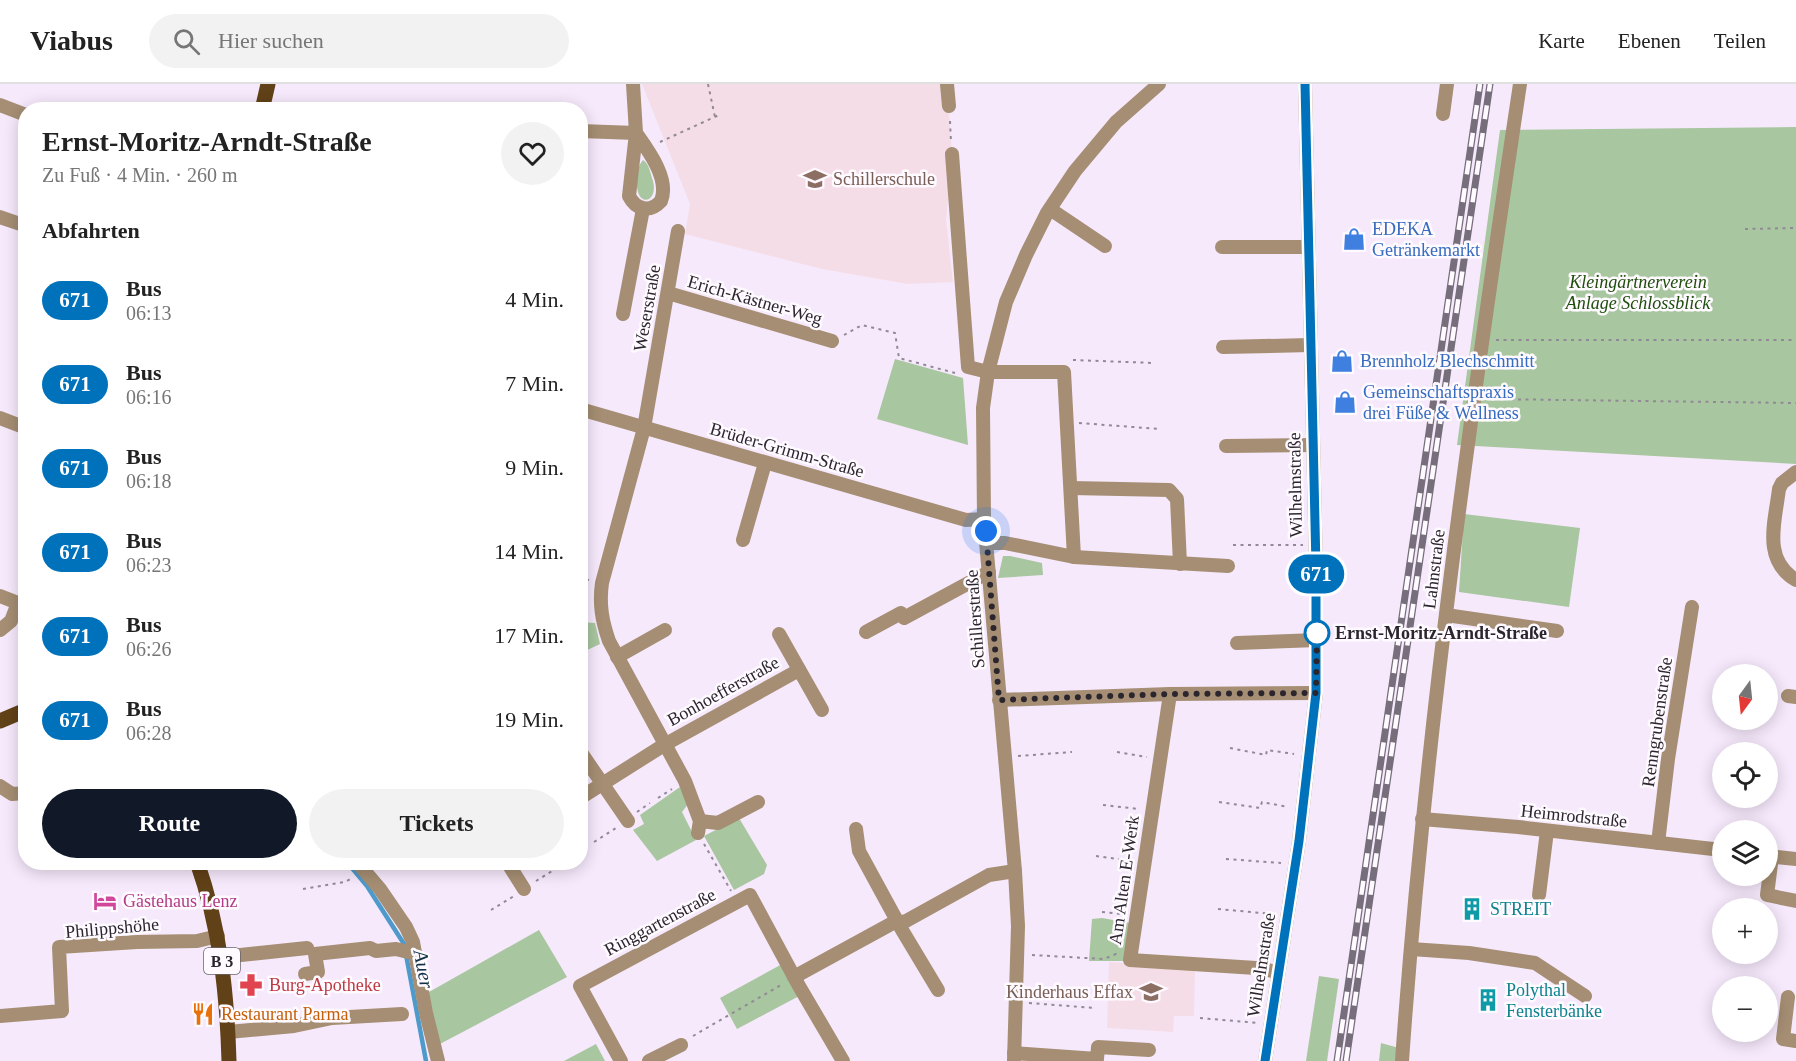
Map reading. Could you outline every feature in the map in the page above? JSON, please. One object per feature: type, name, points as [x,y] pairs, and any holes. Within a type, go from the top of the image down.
[{"type":"main road","points":[[264,102],[268,84]]},
{"type":"main road","points":[[0,720],[18,713]]},
{"type":"main road","name":"B 3","points":[[199,870],[222,957],[229,1061]]},
{"type":"street","points":[[633,84],[636,134],[629,196],[636,206],[643,209],[656,206],[663,196],[663,186],[654,159],[636,134]]},
{"type":"street","points":[[947,84],[949,106]]},
{"type":"street","name":"Schillerstraße","points":[[1014,1057],[1018,926],[1015,871],[984,519],[983,408],[988,372],[1006,302],[1026,255],[1050,209],[1075,171],[1116,122],[1159,84]]},
{"type":"street","name":"Wilhelmstraße","points":[[1265,1061],[1303,809],[1316,693],[1317,640],[1305,84]]},
{"type":"street","points":[[1443,114],[1448,84]]},
{"type":"street","name":"Lahnstraße","points":[[1402,1061],[1422,819],[1446,615],[1482,340],[1520,84]]},
{"type":"street","points":[[0,105],[18,112]]},
{"type":"street","points":[[588,131],[636,134]]},
{"type":"street","points":[[952,154],[968,367],[988,372],[1064,372],[1074,557]]},
{"type":"street","points":[[623,314],[643,209]]},
{"type":"street","points":[[1050,209],[1105,246]]},
{"type":"street","points":[[0,218],[18,224]]},
{"type":"street","name":"Weserstraße","points":[[678,231],[645,428],[602,583],[600,599],[604,627],[617,657],[685,781],[699,827]]},
{"type":"street","points":[[1222,247],[1308,247]]},
{"type":"street","name":"Erich-Kästner-Weg","points":[[668,293],[832,341]]},
{"type":"street","points":[[1223,347],[1310,345]]},
{"type":"street","name":"Brüder-Grimm-Straße","points":[[588,411],[966,519],[984,519]]},
{"type":"street","points":[[0,418],[18,422]]},
{"type":"street","points":[[1226,446],[1313,445]]},
{"type":"street","points":[[743,540],[765,462]]},
{"type":"street","points":[[1796,472],[1782,483],[1779,489],[1772,544],[1777,562],[1783,571],[1796,580]]},
{"type":"street","points":[[1071,488],[1169,490],[1178,499],[1180,564]]},
{"type":"street","points":[[987,543],[1005,543],[1074,557],[1228,566]]},
{"type":"street","points":[[866,632],[901,613],[904,618],[989,572]]},
{"type":"street","points":[[0,596],[18,603],[11,621],[0,630]]},
{"type":"street","name":"Renngrubenstraße","points":[[1658,843],[1668,759],[1692,607]]},
{"type":"street","points":[[1446,615],[1557,630]]},
{"type":"street","points":[[617,657],[665,630]]},
{"type":"street","name":"Bonhoefferstraße","points":[[779,634],[822,710]]},
{"type":"street","points":[[1237,643],[1317,640]]},
{"type":"street","name":"Bonhoefferstraße","points":[[588,793],[664,745],[800,670]]},
{"type":"street","points":[[999,700],[1170,694],[1316,693]]},
{"type":"street","name":"Am Alten E-Werk","points":[[1170,694],[1130,960],[1256,968],[1278,972]]},
{"type":"street","points":[[588,763],[628,821]]},
{"type":"street","points":[[0,786],[12,794],[18,794]]},
{"type":"street","points":[[699,827],[718,823],[758,802]]},
{"type":"street","name":"Heimrodstraße","points":[[1422,819],[1712,849]]},
{"type":"street","points":[[856,829],[859,850],[938,990]]},
{"type":"street","points":[[1539,895],[1547,831]]},
{"type":"street","points":[[1778,857],[1796,859]]},
{"type":"street","points":[[364,870],[406,927],[408,952],[438,1061]]},
{"type":"street","points":[[512,870],[524,889]]},
{"type":"street","points":[[794,978],[891,924],[906,921],[989,875],[1015,871]]},
{"type":"street","points":[[1768,886],[1767,895],[1796,901]]},
{"type":"street","name":"Ringgartenstraße","points":[[621,1061],[580,986],[750,895],[794,978],[843,1061]]},
{"type":"street","name":"Philippshöhe","points":[[0,1016],[62,1011],[59,947],[197,941],[218,936]]},
{"type":"street","points":[[222,957],[308,948]]},
{"type":"street","points":[[305,974],[318,972],[315,954],[370,948],[376,951],[396,949],[408,952]]},
{"type":"street","points":[[1411,949],[1469,953],[1535,963],[1585,996]]},
{"type":"street","points":[[1788,997],[1782,1040],[1796,1041]]},
{"type":"street","points":[[228,1032],[294,1026],[332,1018],[402,1014]]},
{"type":"street","points":[[649,1061],[681,1044]]},
{"type":"street","points":[[1014,1057],[1097,1059],[1098,1047],[1149,1050]]},
{"type":"path","points":[[708,84],[715,117]]},
{"type":"path","points":[[949,106],[952,154]]},
{"type":"path","points":[[647,149],[719,115]]},
{"type":"path","points":[[1745,229],[1796,228]]},
{"type":"path","points":[[832,341],[862,325],[895,333],[899,358],[956,374],[968,367]]},
{"type":"path","points":[[1482,340],[1796,340]]},
{"type":"path","points":[[1057,372],[1063,362],[1076,359],[1154,363]]},
{"type":"path","points":[[1474,399],[1512,397],[1796,403]]},
{"type":"path","points":[[1067,423],[1160,429]]},
{"type":"path","points":[[1233,545],[1315,545]]},
{"type":"path","points":[[1230,748],[1266,754],[1267,750],[1309,756]]},
{"type":"path","points":[[1004,757],[1072,752]]},
{"type":"path","points":[[1117,752],[1160,759]]},
{"type":"path","points":[[658,798],[685,781]]},
{"type":"path","points":[[1219,802],[1260,808],[1262,802],[1303,809]]},
{"type":"path","points":[[1103,805],[1152,810]]},
{"type":"path","points":[[699,827],[737,902]]},
{"type":"path","points":[[1096,856],[1145,863]]},
{"type":"path","points":[[1226,859],[1295,865]]},
{"type":"path","points":[[303,889],[345,882],[351,878]]},
{"type":"path","points":[[1218,909],[1288,915]]},
{"type":"path","points":[[1102,912],[1137,915]]},
{"type":"path","points":[[1017,954],[1104,959],[1116,954],[1130,960]]},
{"type":"path","points":[[681,1044],[694,1034],[794,978]]},
{"type":"path","points":[[1016,1002],[1095,1008]]},
{"type":"path","points":[[1200,1018],[1269,1024]]},
{"type":"shaded area","name":"Schillerschule","points":[[642,84],[947,84],[952,154],[946,220],[953,282],[908,284],[822,269],[685,234],[690,204]]},
{"type":"shaded area","name":"Kinderhaus Effax","points":[[1109,962],[1195,968],[1194,1016],[1174,1016],[1173,1032],[1107,1028]]},
{"type":"green space","name":"Kleingärtnerverein Anlage Schlossblick","points":[[1796,127],[1796,464],[1457,445],[1500,130]]},
{"type":"green space","points":[[643,160],[650,169],[654,189],[653,195],[646,200],[639,195],[637,188],[638,171]]},
{"type":"green space","points":[[895,359],[963,378],[968,445],[877,419]]},
{"type":"green space","points":[[1464,514],[1580,528],[1569,607],[1459,592]]},
{"type":"green space","points":[[1003,556],[1042,563],[1043,575],[998,578]]},
{"type":"green space","points":[[588,622],[595,623],[600,644],[588,650]]},
{"type":"green space","points":[[680,787],[688,804],[682,812],[696,840],[657,861],[633,830],[644,824],[640,815]]},
{"type":"green space","points":[[739,818],[767,865],[764,874],[734,890],[704,836]]},
{"type":"green space","points":[[1102,918],[1130,923],[1124,961],[1089,961],[1092,919]]},
{"type":"green space","points":[[539,930],[567,977],[438,1045],[429,992]]},
{"type":"green space","points":[[784,963],[801,995],[737,1029],[720,998]]},
{"type":"green space","points":[[1319,976],[1339,979],[1327,1061],[1306,1061]]},
{"type":"green space","points":[[1381,1043],[1399,1048],[1397,1061],[1379,1061]]},
{"type":"green space","points":[[596,1044],[605,1061],[564,1061]]},
{"type":"waterway","name":"Auer","points":[[354,870],[367,886],[404,944],[426,1061]]},
{"type":"railway","points":[[1337,1061],[1480,84]]},
{"type":"railway","points":[[1346,1061],[1490,84]]},
{"type":"bus line","name":"671","points":[[1265,1061],[1299,841],[1316,701],[1316,567],[1305,84]]},
{"type":"place","name":"Schillerschule","points":[[815,179]]},
{"type":"place","name":"EDEKA Getränkemarkt","points":[[1354,239]]},
{"type":"place","name":"Brennholz Blechschmitt","points":[[1342,361]]},
{"type":"place","name":"Gemeinschaftspraxis drei Füße & Wellness","points":[[1345,402]]},
{"type":"place","name":"Ernst-Moritz-Arndt-Straße","points":[[1317,633]]},
{"type":"place","name":"Gästehaus Lenz","points":[[105,901]]},
{"type":"place","name":"STREIT","points":[[1472,909]]},
{"type":"place","name":"Burg-Apotheke","points":[[251,985]]},
{"type":"place","name":"Kinderhaus Effax","points":[[1151,992]]},
{"type":"place","name":"Polythal Fensterbänke","points":[[1488,1000]]},
{"type":"place","name":"Restaurant Parma","points":[[203,1014]]},
{"type":"route","points":[[986,531],[999,700],[1170,694],[1316,693],[1317,633]]}]
